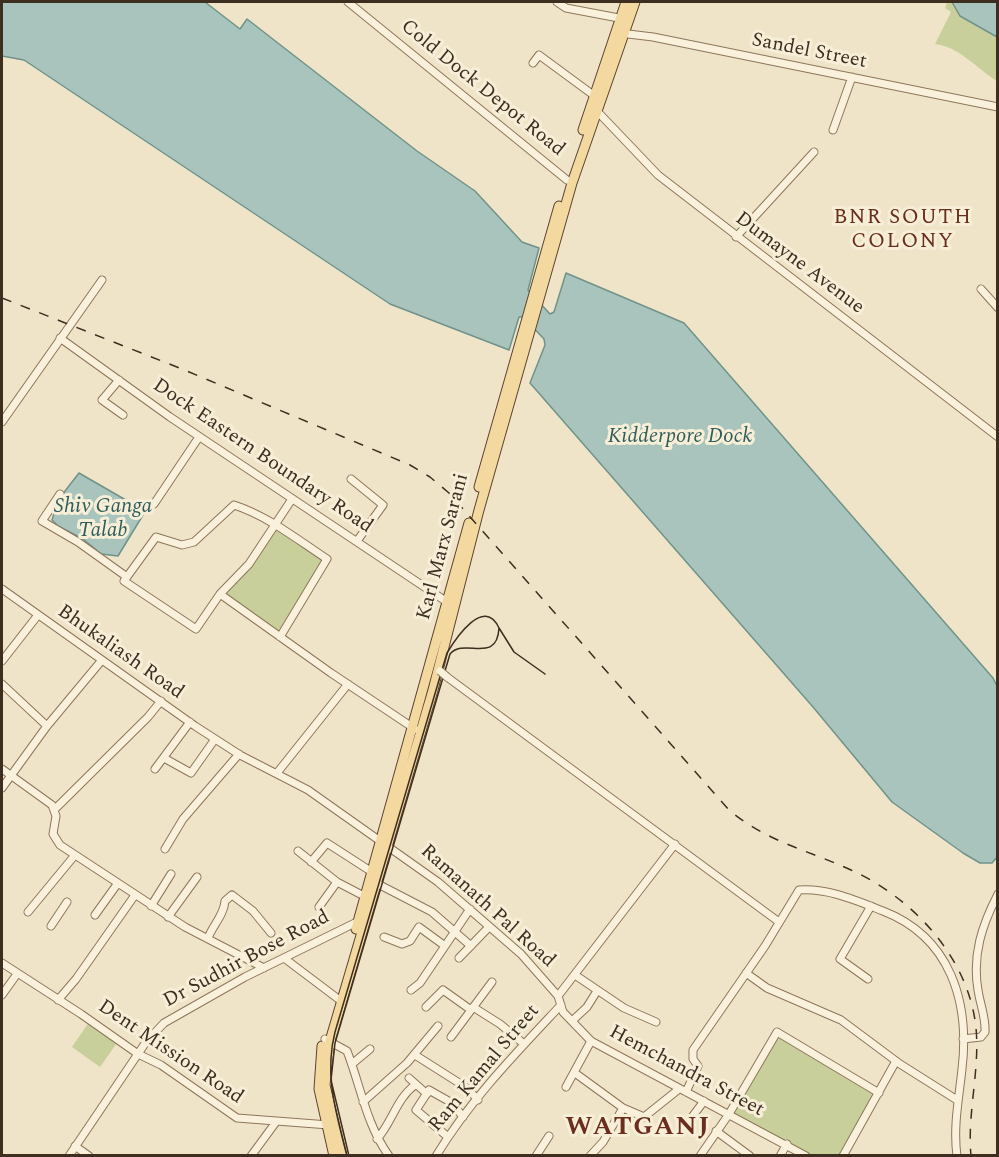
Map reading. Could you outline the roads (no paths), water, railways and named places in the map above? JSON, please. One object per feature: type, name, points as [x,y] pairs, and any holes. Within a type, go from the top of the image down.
[{"type":"main road","name":"Karl Marx Sarani","points":[[330,1125],[319,1063],[361,922],[364,896],[384,844],[417,729],[439,671],[447,602],[541,281],[567,180],[623,19],[626,2]]},
{"type":"main road","points":[[623,19],[635,2]]},
{"type":"main road","points":[[541,281],[595,102]]},
{"type":"main road","points":[[439,671],[525,336]]},
{"type":"main road","points":[[361,922],[376,883],[384,844]]},
{"type":"main road","points":[[330,1125],[334,1155]]},
{"type":"main road","points":[[330,1125],[342,1155]]},
{"type":"street","name":"Cold Dock Depot Road","points":[[348,2],[567,180]]},
{"type":"street","points":[[557,2],[566,8],[623,19]]},
{"type":"street","name":"Sandel Street","points":[[618,33],[653,37],[998,107]]},
{"type":"street","name":"Dumayne Avenue","points":[[533,63],[539,55],[595,102],[658,175],[998,437]]},
{"type":"street","points":[[833,130],[852,77]]},
{"type":"street","points":[[736,237],[814,152]]},
{"type":"street","points":[[2,422],[102,280]]},
{"type":"street","points":[[981,289],[998,308]]},
{"type":"street","name":"Dock Eastern Boundary Road","points":[[60,338],[200,437],[447,602]]},
{"type":"street","points":[[119,380],[102,400],[123,415]]},
{"type":"street","points":[[154,504],[200,437]]},
{"type":"street","points":[[351,480],[383,505],[357,541]]},
{"type":"street","points":[[60,494],[42,521],[78,542],[127,577]]},
{"type":"street","points":[[280,637],[327,559],[276,526],[246,509],[234,505],[194,542],[182,545],[156,537],[124,581],[196,629],[220,594],[249,564],[276,526],[292,499]]},
{"type":"street","name":"Bhukaliash Road","points":[[2,589],[190,722],[239,754],[277,773]]},
{"type":"street","points":[[220,594],[348,684],[417,729]]},
{"type":"street","points":[[2,661],[38,615]]},
{"type":"street","points":[[2,788],[47,726],[102,660]]},
{"type":"street","points":[[439,671],[779,922]]},
{"type":"street","points":[[2,684],[47,726]]},
{"type":"street","points":[[277,773],[348,684]]},
{"type":"street","points":[[160,701],[148,717],[56,809],[54,839],[168,917],[264,968]]},
{"type":"street","points":[[155,769],[190,722]]},
{"type":"street","points":[[164,758],[191,773],[218,740]]},
{"type":"street","points":[[165,849],[183,819],[239,754]]},
{"type":"street","points":[[2,769],[56,809]]},
{"type":"street","name":"Ramanath Pal Road","points":[[277,773],[308,790],[438,882],[521,954],[558,996],[561,1006]]},
{"type":"street","points":[[311,862],[327,843],[372,872]]},
{"type":"street","points":[[558,996],[675,844]]},
{"type":"street","points":[[298,851],[337,882],[364,896]]},
{"type":"street","points":[[28,912],[75,855]]},
{"type":"street","points":[[151,906],[171,874]]},
{"type":"street","points":[[168,917],[197,877]]},
{"type":"street","points":[[319,907],[337,882]]},
{"type":"street","points":[[95,915],[118,883]]},
{"type":"street","points":[[376,883],[432,912],[471,946]]},
{"type":"street","points":[[575,1072],[623,1108],[645,1117],[683,1090],[698,1066],[693,1059],[693,1050],[799,890],[818,889],[871,906],[910,923],[928,938],[941,955],[957,992],[963,1039],[963,1069],[957,1100],[957,1155]]},
{"type":"street","points":[[963,1039],[981,1036],[985,1032],[976,982],[978,949],[982,925],[998,894]]},
{"type":"street","points":[[58,1000],[76,979],[135,895]]},
{"type":"street","points":[[208,938],[224,910],[225,901],[232,895],[253,911],[271,933]]},
{"type":"street","points":[[51,926],[67,902]]},
{"type":"street","points":[[868,979],[840,959],[871,906]]},
{"type":"street","points":[[411,990],[420,983],[454,929],[470,909]]},
{"type":"street","name":"Dr Sudhir Bose Road","points":[[69,1155],[138,1054],[173,1016],[284,958],[361,922]]},
{"type":"street","points":[[384,937],[402,944],[410,941],[419,927],[445,946]]},
{"type":"street","points":[[459,958],[489,927]]},
{"type":"street","points":[[284,958],[339,1000]]},
{"type":"street","name":"Dent Mission Road","points":[[2,963],[138,1054],[161,1065],[237,1118],[330,1125]]},
{"type":"street","points":[[746,973],[767,988],[841,1020],[896,1061],[957,1100]]},
{"type":"street","points":[[2,995],[17,974]]},
{"type":"street","points":[[575,975],[597,991],[656,1022]]},
{"type":"street","points":[[451,1036],[492,982]]},
{"type":"street","points":[[426,1007],[443,990],[500,1024],[524,1044]]},
{"type":"street","points":[[572,1021],[597,991]]},
{"type":"street","name":"Hemchandra Street","points":[[561,1006],[563,1012],[591,1041],[806,1155]]},
{"type":"street","name":"Ram Kamal Street","points":[[438,1153],[463,1117],[524,1044],[561,1006]]},
{"type":"street","points":[[363,1102],[415,1054],[438,1026]]},
{"type":"street","points":[[700,1155],[729,1114],[777,1032],[879,1092]]},
{"type":"street","points":[[327,1040],[346,1051],[377,1139],[389,1155]]},
{"type":"street","points":[[566,1087],[591,1041]]},
{"type":"street","points":[[352,1064],[370,1049]]},
{"type":"street","points":[[415,1054],[467,1088],[478,1100]]},
{"type":"street","points":[[843,1155],[896,1061]]},
{"type":"street","points":[[409,1078],[427,1094]]},
{"type":"street","points":[[377,1139],[387,1128],[397,1106],[415,1085]]},
{"type":"street","points":[[448,1137],[416,1110],[429,1090],[441,1095],[463,1117]]},
{"type":"street","points":[[683,1129],[704,1101]]},
{"type":"street","points":[[590,1155],[603,1142],[623,1108]]},
{"type":"street","points":[[251,1155],[276,1122]]},
{"type":"street","points":[[716,1131],[750,1155]]},
{"type":"street","points":[[536,1155],[549,1136]]},
{"type":"street","points":[[780,1155],[787,1144]]},
{"type":"street","points":[[75,1146],[89,1155]]},
{"type":"street","points":[[438,1153],[446,1155]]},
{"type":"water","name":"Kidderpore Dock","points":[[2,2],[205,2],[240,29],[247,19],[417,151],[475,191],[522,242],[539,248],[528,290],[550,314],[554,312],[566,273],[684,323],[993,678],[998,688],[998,856],[992,863],[980,863],[963,853],[892,802],[813,707],[530,383],[545,345],[544,339],[523,317],[519,317],[509,350],[390,304],[24,60],[2,56]]},
{"type":"water","points":[[952,2],[997,2],[997,37],[960,16]]},
{"type":"water","name":"Shiv Ganga Talab","points":[[79,473],[131,503],[143,515],[118,556],[101,554],[83,539],[58,526],[52,520],[58,500]]},
{"type":"tram line","points":[[347,1156],[335,1109],[333,1094],[331,1079],[335,1032],[447,653],[463,630],[478,618],[486,616],[493,619],[499,628],[497,639],[492,645],[486,648],[463,648],[450,654],[335,1043],[331,1080],[349,1156]]},
{"type":"tram line","points":[[499,628],[514,652],[545,674]]},
{"type":"railway","points":[[2,298],[182,369],[410,465],[430,477],[449,493],[729,810],[773,838],[851,870],[874,882],[896,897],[934,933],[950,955],[962,978],[971,1002],[976,1028],[971,1156]]},
{"type":"district","name":"BNR SOUTH COLONY","points":[[903,231]]},
{"type":"district","name":"WATGANJ","points":[[638,1129]]}]
